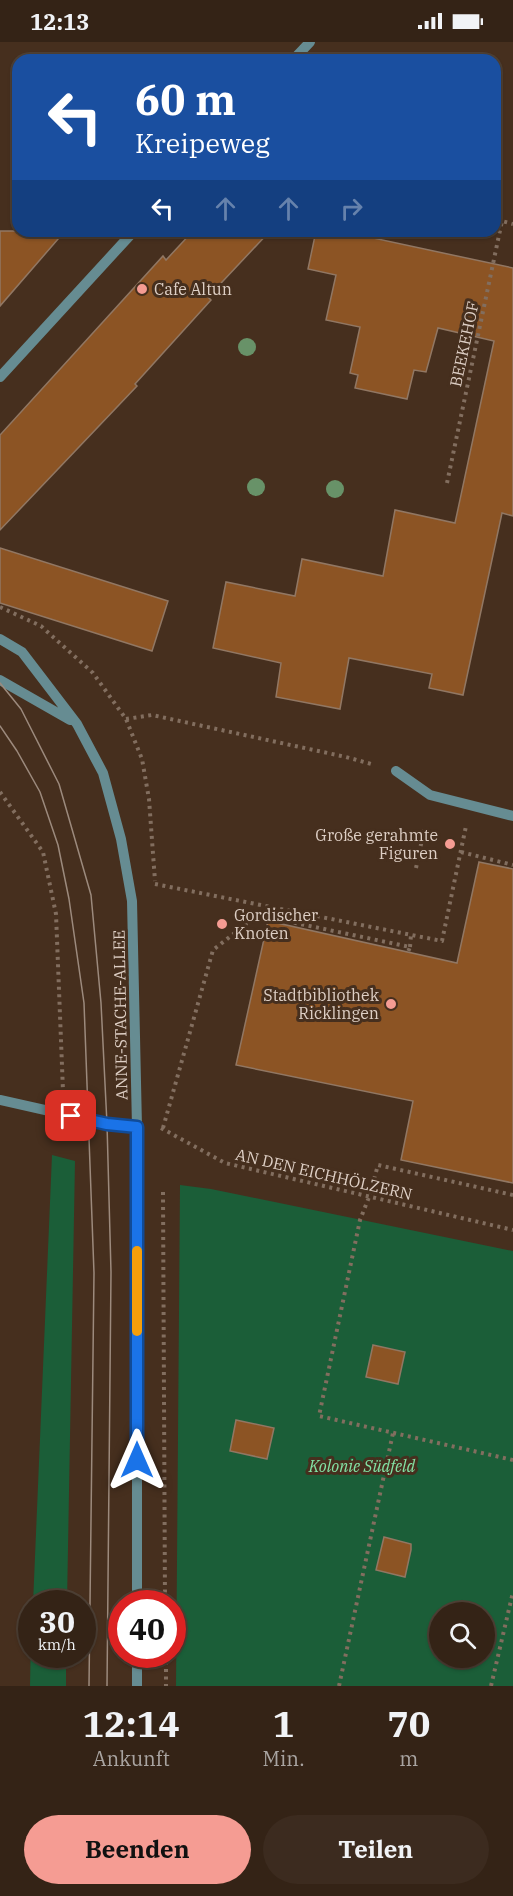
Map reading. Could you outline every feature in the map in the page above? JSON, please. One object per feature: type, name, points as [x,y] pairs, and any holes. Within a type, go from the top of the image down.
[{"type":"street","points":[[299,54],[310,42]]},
{"type":"street","points":[[0,377],[128,237]]},
{"type":"street","name":"ANNE-STACHE-ALLEE","points":[[0,639],[22,652],[77,724],[104,773],[121,839],[132,901],[137,1127],[137,1590]]},
{"type":"street","points":[[0,680],[77,724]]},
{"type":"street","points":[[396,771],[430,795],[513,816]]},
{"type":"street","points":[[0,1100],[107,1124],[137,1127]]},
{"type":"street","points":[[137,1668],[137,1686]]},
{"type":"path","name":"BEEKEHOF","points":[[501,226],[502,221],[513,224]]},
{"type":"path","name":"BEEKEHOF","points":[[447,483],[499,237]]},
{"type":"path","points":[[126,719],[152,715],[346,757],[396,771]]},
{"type":"path","points":[[0,792],[43,852],[56,914],[64,1115]]},
{"type":"path","points":[[155,884],[442,941],[470,806]]},
{"type":"path","points":[[416,868],[424,830]]},
{"type":"path","points":[[461,852],[513,865]]},
{"type":"path","points":[[163,1140],[163,1128],[213,950],[246,924],[248,913],[409,949],[411,935]]},
{"type":"path","name":"AN DEN EICHHÖLZERN","points":[[137,1127],[163,1128],[225,1163],[513,1230]]},
{"type":"path","points":[[513,1195],[378,1165],[360,1220],[319,1416],[513,1460]]},
{"type":"path","points":[[163,1188],[165,1590]]},
{"type":"path","points":[[339,1686],[393,1433]]},
{"type":"path","points":[[491,1686],[513,1592]]},
{"type":"path","points":[[505,1627],[513,1628]]},
{"type":"path","points":[[166,1668],[166,1686]]},
{"type":"green space","points":[[52,1155],[75,1161],[67,1590],[34,1590]]},
{"type":"green space","name":"Kolonie Südfeld","points":[[180,1185],[211,1189],[513,1251],[513,1686],[176,1686],[176,1668],[186,1668],[186,1590],[177,1590]]},
{"type":"green space","points":[[30,1668],[66,1668],[66,1686],[30,1686]]},
{"type":"building","points":[[0,231],[12,231],[12,237],[60,237],[0,306]]},
{"type":"building","points":[[187,237],[264,237],[208,297],[211,300],[135,384],[137,386],[0,530],[0,435],[163,256],[166,260]]},
{"type":"building","points":[[315,237],[373,237],[513,268],[513,516],[502,513],[463,695],[429,688],[432,674],[349,658],[340,709],[276,697],[281,663],[213,648],[226,582],[295,596],[302,559],[383,576],[395,510],[455,523],[494,341],[438,328],[426,372],[414,370],[407,399],[355,388],[358,375],[350,373],[360,327],[326,320],[336,275],[308,269]]},
{"type":"building","points":[[0,548],[168,601],[152,651],[0,603]]},
{"type":"building","points":[[479,862],[513,869],[513,1183],[401,1160],[413,1101],[236,1065],[268,921],[457,963]]},
{"type":"building","points":[[373,1345],[405,1352],[398,1384],[366,1377]]},
{"type":"building","points":[[236,1420],[274,1428],[267,1459],[230,1451]]},
{"type":"building","points":[[384,1537],[411,1544],[405,1577],[376,1570]]},
{"type":"tram line","points":[[0,683],[21,709],[59,784],[91,895],[101,1003],[111,1272],[107,1686]]},
{"type":"tram line","points":[[0,726],[40,792],[58,845],[69,899],[84,1003],[94,1273],[89,1686]]},
{"type":"slow traffic","points":[[137,1251],[137,1331]]},
{"type":"place","name":"Cafe Altun","points":[[142,289]]},
{"type":"place","name":"Große gerahmte Figuren","points":[[450,844]]},
{"type":"place","name":"Gordischer Knoten","points":[[222,924]]},
{"type":"place","name":"Stadtbibliothek Ricklingen","points":[[391,1004]]},
{"type":"route","points":[[71,1116],[107,1124],[137,1127],[137,1460]]}]
